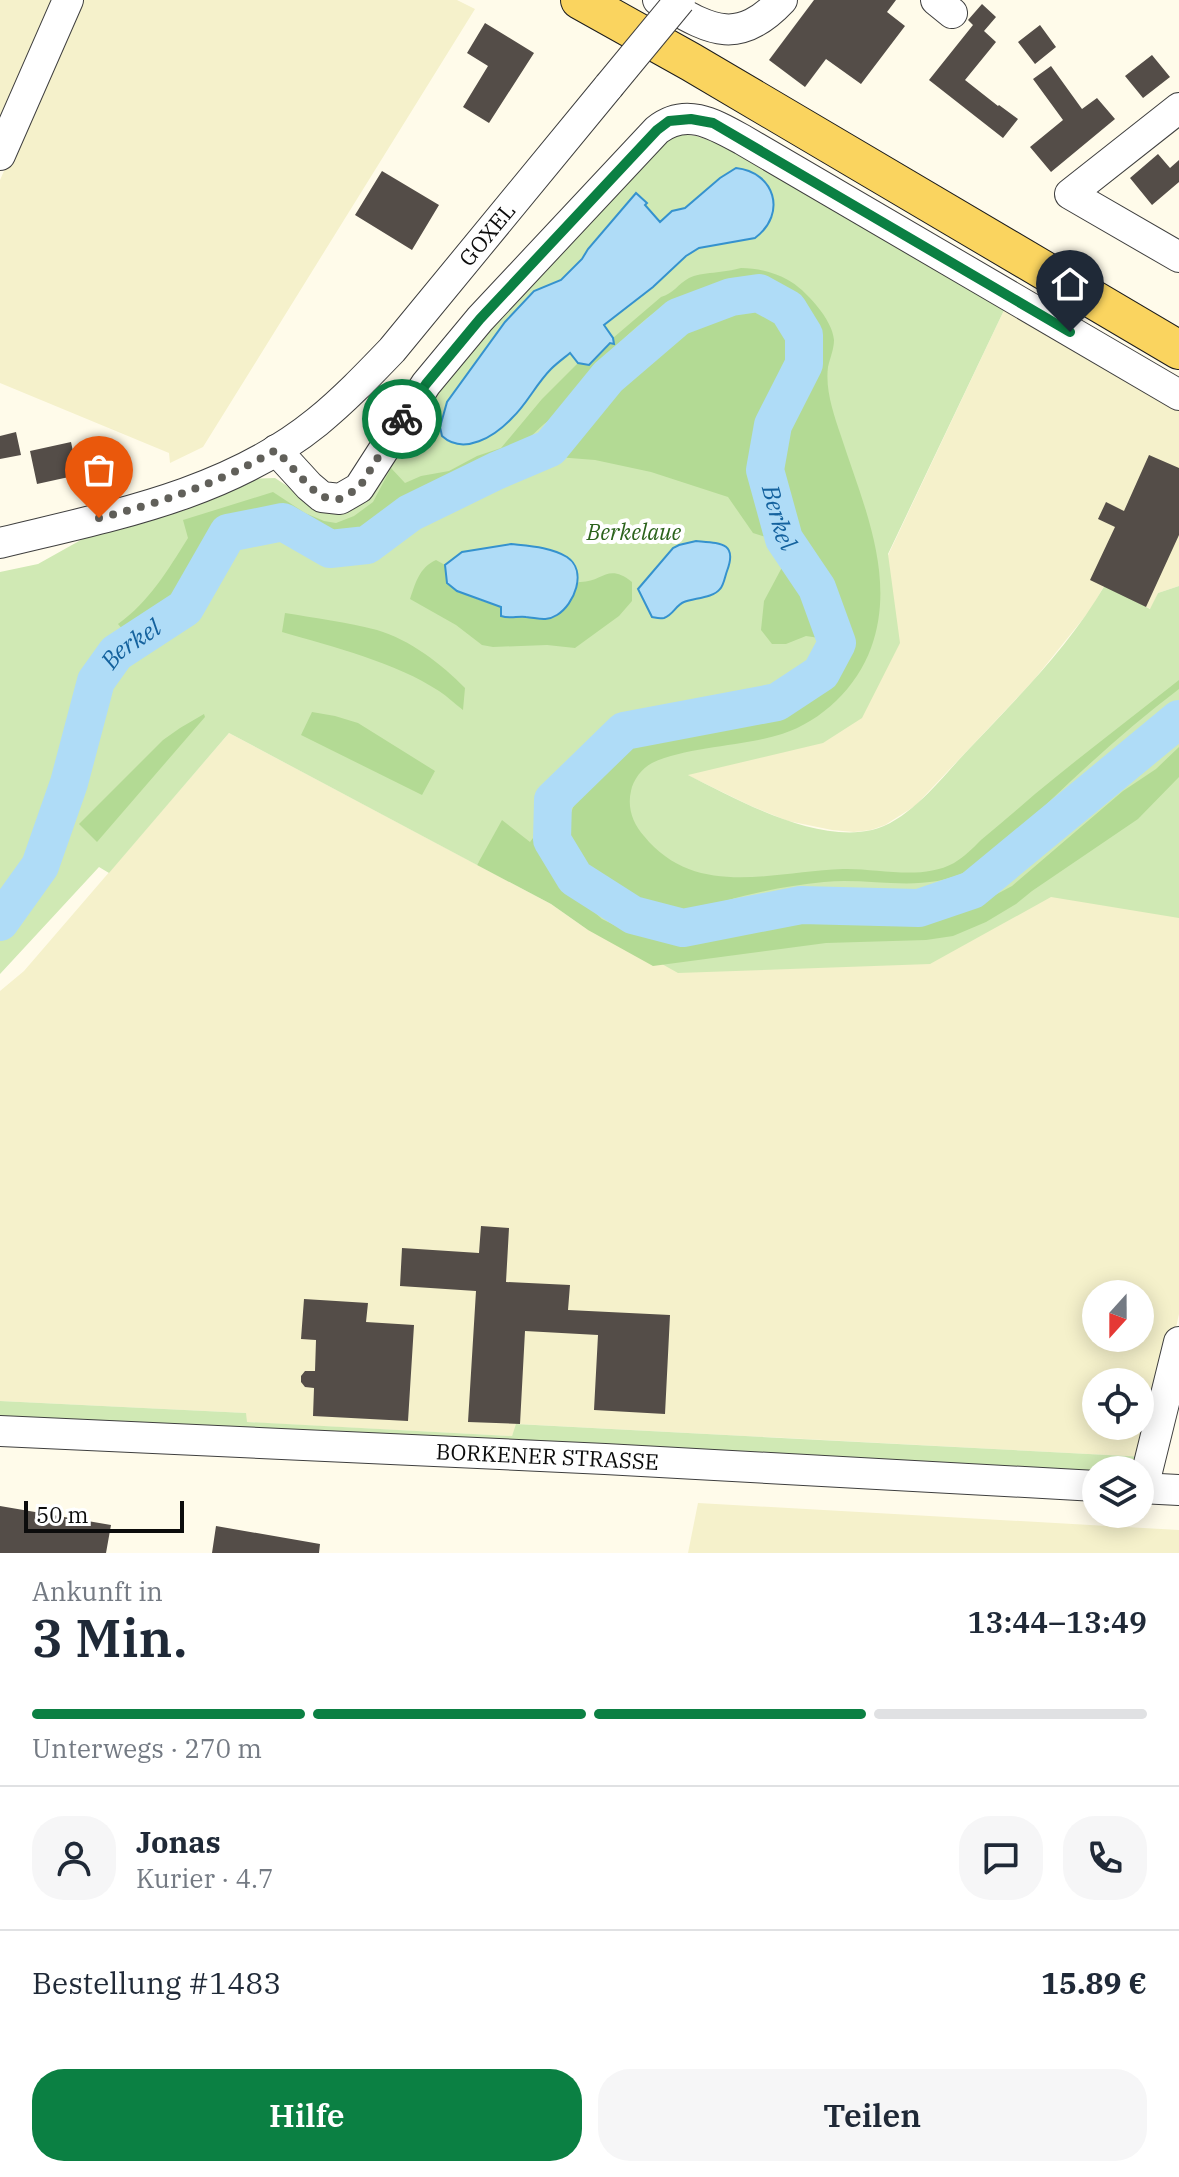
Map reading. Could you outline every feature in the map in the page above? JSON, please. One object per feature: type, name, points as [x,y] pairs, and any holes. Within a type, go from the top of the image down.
[{"type":"main road","points":[[580,0],[691,62],[1179,350]]},
{"type":"street","points":[[0,155],[68,0]]},
{"type":"street","points":[[669,2],[711,28],[735,29],[763,20],[782,0]]},
{"type":"street","name":"GOXEL","points":[[0,543],[148,506],[197,490],[276,450],[317,422],[392,350],[609,86],[669,2]]},
{"type":"street","points":[[1179,108],[1070,194],[1179,257]]},
{"type":"street","points":[[276,450],[322,497],[340,499],[359,488],[426,384],[480,319],[657,130],[669,121],[691,119],[713,123],[1179,395]]},
{"type":"street","points":[[1150,1456],[1179,1342]]},
{"type":"street","name":"BORKENER STRASSE","points":[[0,1431],[1082,1485]]},
{"type":"street","points":[[1154,1489],[1179,1490]]},
{"type":"shaded area","points":[[0,0],[56,0],[0,130]]},
{"type":"shaded area","points":[[80,0],[457,0],[475,9],[203,447],[170,463],[169,453],[0,383],[0,180]]},
{"type":"shaded area","points":[[1006,306],[1179,405],[1179,586],[1158,593],[1151,609],[1104,586],[1091,609],[1033,681],[915,806],[885,825],[854,832],[788,821],[681,772],[881,570]]},
{"type":"shaded area","points":[[229,733],[551,904],[588,930],[1179,777],[1179,1314],[1154,1426],[1154,1368],[1082,1368],[1082,1440],[1151,1440],[1146,1456],[517,1424],[512,1436],[246,1422],[246,1413],[0,1401],[0,991],[24,971]]},
{"type":"shaded area","points":[[698,1503],[1082,1525],[1082,1528],[1179,1530],[1179,1553],[688,1553]]},
{"type":"green space","name":"Berkelaue","points":[[678,134],[714,142],[822,199],[1006,306],[888,554],[900,643],[862,718],[823,743],[688,775],[753,807],[801,825],[849,832],[886,825],[913,808],[1024,691],[1059,650],[1105,585],[1150,609],[1158,593],[1179,586],[1179,918],[1051,897],[930,964],[678,973],[479,862],[477,865],[229,733],[109,873],[99,867],[0,974],[0,572],[38,564],[88,536],[185,510],[249,479],[275,478],[310,501],[335,511],[440,378],[651,146]]},
{"type":"green space","points":[[741,268],[771,273],[795,284],[829,323],[834,343],[827,376],[829,393],[874,541],[879,568],[878,621],[871,648],[857,676],[824,711],[811,721],[782,734],[682,753],[652,763],[641,771],[632,787],[630,804],[634,821],[665,856],[687,868],[712,875],[763,876],[843,869],[914,873],[941,868],[961,858],[1053,779],[1179,680],[1179,689],[1098,756],[1002,847],[967,871],[933,882],[842,881],[799,885],[737,898],[683,915],[657,911],[617,891],[587,864],[572,840],[569,820],[576,803],[627,750],[650,740],[746,721],[787,708],[823,687],[843,661],[847,638],[837,601],[796,537],[778,479],[783,435],[804,395],[812,371],[812,335],[803,312],[795,302],[778,289],[759,281],[739,279],[723,282],[682,296],[662,307],[602,359],[560,414],[519,447],[478,464],[444,483],[417,491],[364,533],[334,536],[274,514],[256,513],[227,522],[213,531],[202,544],[175,605],[141,617],[124,631],[118,624],[148,596],[181,550],[188,538],[183,520],[273,492],[305,513],[324,521],[336,523],[354,516],[373,502],[391,468],[405,483],[421,476],[449,471],[501,448],[542,399],[578,363],[589,365],[610,343],[613,344],[613,338],[661,297],[694,276]]},
{"type":"green space","points":[[755,300],[773,307],[785,318],[799,338],[800,358],[766,418],[749,466],[764,515],[766,537],[753,533],[728,497],[651,472],[595,460],[557,457],[553,453],[651,351],[683,331]]},
{"type":"green space","points":[[787,558],[804,584],[826,639],[806,636],[786,644],[772,644],[761,630],[764,601]]},
{"type":"green space","points":[[436,560],[445,565],[451,583],[458,589],[501,607],[506,618],[524,616],[541,620],[561,612],[579,582],[611,573],[632,582],[632,601],[619,616],[575,648],[482,645],[456,625],[410,599],[422,571]]},
{"type":"green space","points":[[285,613],[366,627],[413,646],[465,688],[463,710],[439,691],[404,672],[363,656],[282,632]]},
{"type":"green space","points":[[312,712],[358,723],[435,771],[422,795],[301,735]]},
{"type":"green space","points":[[204,714],[205,717],[97,842],[79,824],[163,740]]},
{"type":"green space","points":[[1179,747],[1179,777],[1138,819],[1016,904],[986,922],[953,936],[926,940],[826,943],[653,966],[588,930],[551,904],[477,865],[502,820],[530,842],[533,838],[545,860],[575,895],[602,919],[675,943],[798,919],[931,920],[982,902],[1012,886]]},
{"type":"green space","points":[[0,1401],[246,1413],[247,1422],[512,1436],[516,1424],[1127,1456],[1082,1456],[1082,1471],[0,1417]]},
{"type":"water","points":[[736,168],[760,177],[772,195],[774,206],[771,217],[755,238],[699,248],[686,256],[653,287],[604,325],[614,344],[610,343],[589,365],[578,363],[570,353],[546,375],[512,418],[488,437],[460,444],[442,436],[440,427],[447,402],[505,322],[534,291],[561,280],[636,193],[660,222],[672,211],[685,208]]},
{"type":"water","points":[[696,541],[719,544],[728,549],[730,561],[721,587],[713,594],[681,603],[664,618],[652,617],[638,589],[673,548]]},
{"type":"water","points":[[511,544],[554,551],[573,563],[578,579],[576,588],[569,604],[557,615],[546,619],[501,616],[501,607],[457,591],[447,583],[445,565],[462,552]]},
{"type":"building","points":[[814,0],[896,0],[887,12],[905,26],[861,84],[826,59],[805,87],[769,60]]},
{"type":"building","points":[[982,4],[996,17],[984,31],[996,42],[965,80],[1018,119],[1003,138],[929,80],[973,25],[968,20]]},
{"type":"building","points":[[485,23],[534,53],[489,123],[463,107],[488,66],[467,53]]},
{"type":"building","points":[[1040,25],[1056,47],[1035,64],[1018,42]]},
{"type":"building","points":[[1152,55],[1170,77],[1143,98],[1125,76]]},
{"type":"building","points":[[1051,66],[1082,109],[1097,98],[1115,119],[1051,172],[1030,147],[1063,120],[1033,79]]},
{"type":"building","points":[[1158,154],[1170,168],[1179,160],[1179,182],[1152,205],[1130,178]]},
{"type":"building","points":[[382,171],[439,205],[412,250],[355,215]]},
{"type":"building","points":[[16,432],[21,455],[0,459],[0,436]]},
{"type":"building","points":[[71,442],[78,475],[37,484],[30,451]]},
{"type":"building","points":[[1149,455],[1179,468],[1179,535],[1146,607],[1090,580],[1115,527],[1098,519],[1106,502],[1124,511]]},
{"type":"building","points":[[481,1226],[509,1228],[506,1282],[570,1285],[568,1310],[670,1315],[665,1414],[594,1410],[598,1335],[525,1331],[520,1424],[468,1422],[476,1291],[400,1286],[402,1248],[479,1253]]},
{"type":"building","points":[[304,1299],[368,1303],[366,1322],[414,1325],[408,1421],[313,1416],[314,1388],[305,1387],[301,1382],[305,1371],[315,1371],[316,1340],[301,1339]]},
{"type":"building","points":[[0,1506],[111,1525],[106,1553],[0,1553]]},
{"type":"building","points":[[216,1526],[320,1544],[319,1553],[212,1553]]},
{"type":"waterway","name":"Berkel","points":[[0,922],[40,866],[69,783],[96,681],[116,653],[185,608],[228,533],[283,522],[330,549],[367,545],[410,513],[550,448],[608,377],[678,317],[731,297],[759,293],[788,309],[804,335],[804,364],[773,425],[765,470],[784,539],[817,588],[837,643],[821,673],[777,702],[624,731],[553,800],[552,840],[575,878],[633,915],[683,928],[801,905],[919,908],[972,890],[1179,719]]},
{"type":"way so far","points":[[99,518],[197,490],[276,450],[322,497],[340,499],[359,488],[402,419]]},
{"type":"route","points":[[402,419],[426,384],[480,319],[622,166],[669,121],[691,119],[713,123],[1070,332]]}]
